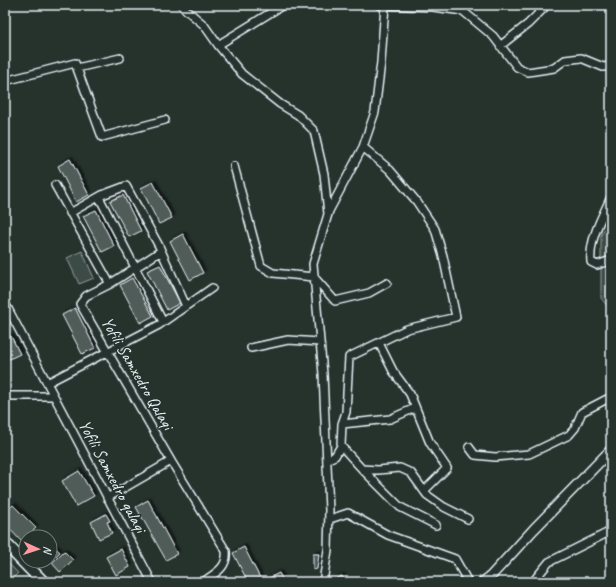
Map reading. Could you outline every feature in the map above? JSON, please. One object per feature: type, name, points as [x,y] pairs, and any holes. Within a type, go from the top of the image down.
[{"type":"highway","points":[[5,543],[43,582]]},
{"type":"main road","points":[[483,582],[490,577],[534,529],[610,451]]},
{"type":"street","points":[[182,5],[204,25],[242,74],[280,104],[298,115],[314,131],[324,174],[328,216]]},
{"type":"street","points":[[218,45],[283,5]]},
{"type":"street","points":[[379,5],[433,7],[463,12],[493,36],[517,67],[528,72],[554,68],[565,60],[581,58],[603,67],[611,66]]},
{"type":"street","points":[[323,582],[328,550],[330,519],[323,374],[314,264],[329,211],[363,147],[375,112],[381,62],[385,5]]},
{"type":"street","points":[[500,46],[528,24],[544,8],[544,5]]},
{"type":"street","points":[[77,68],[120,58]]},
{"type":"street","points":[[5,81],[75,63],[102,136],[165,120]]},
{"type":"street","points":[[328,459],[336,456],[341,446],[342,424],[346,412],[349,357],[407,329],[456,317],[443,256],[435,229],[417,202],[390,170],[363,147]]},
{"type":"street","points":[[234,166],[261,266],[273,273],[314,277],[334,301],[369,293],[387,283]]},
{"type":"street","points":[[55,185],[110,284],[161,251]]},
{"type":"street","points":[[70,213],[99,197],[126,186],[161,251],[186,306]]},
{"type":"street","points":[[99,197],[163,322]]},
{"type":"street","points":[[611,197],[596,228],[590,254],[591,262],[597,265],[611,260]]},
{"type":"street","name":"Yofili Samxedro Qalaqi","points":[[110,284],[86,296],[80,304],[171,461],[226,551],[227,559],[223,567],[203,582]]},
{"type":"street","name":"Yofili Samxedro qalaqi","points":[[47,384],[163,322],[212,288]]},
{"type":"street","name":"Yofili Samxedro qalaqi","points":[[5,303],[152,582]]},
{"type":"street","points":[[251,348],[288,340],[320,342]]},
{"type":"street","points":[[379,343],[393,371],[410,394],[430,443],[447,468],[424,491]]},
{"type":"street","points":[[5,396],[54,396]]},
{"type":"street","points":[[469,447],[475,455],[495,457],[529,454],[569,435],[575,428],[582,412],[607,399],[611,399]]},
{"type":"street","points":[[342,424],[390,419],[415,408]]},
{"type":"street","points":[[341,446],[400,508],[436,525]]},
{"type":"street","name":"Yofili Samxedro Qalaqi","points":[[107,498],[171,461]]},
{"type":"street","points":[[362,469],[378,470],[400,468],[411,473],[426,495],[444,507],[468,519]]},
{"type":"street","points":[[330,519],[348,513],[388,535],[455,559],[468,582]]},
{"type":"street","points":[[534,582],[550,562],[611,530]]},
{"type":"shaded area","points":[[611,217],[611,311],[601,298],[601,235]]},
{"type":"shaded area","points":[[82,251],[94,278],[79,284],[67,258]]},
{"type":"shaded area","points":[[7,562],[18,573],[9,582],[5,582],[5,565]]},
{"type":"building","points":[[70,159],[89,195],[76,202],[58,166]]},
{"type":"building","points":[[153,182],[172,218],[159,224],[141,188]]},
{"type":"building","points":[[123,195],[141,231],[129,237],[110,201]]},
{"type":"building","points":[[96,210],[114,246],[102,252],[83,216]]},
{"type":"building","points":[[183,234],[203,273],[190,280],[170,241]]},
{"type":"building","points":[[160,265],[180,303],[167,310],[147,271]]},
{"type":"building","points":[[132,278],[153,316],[140,323],[120,285]]},
{"type":"building","points":[[75,308],[95,348],[82,354],[62,315]]},
{"type":"building","points":[[11,336],[20,354],[5,361],[5,338]]},
{"type":"building","points":[[79,471],[94,496],[76,506],[62,481]]},
{"type":"building","points":[[148,500],[177,554],[166,560],[136,507]]},
{"type":"building","points":[[13,505],[36,528],[18,529],[18,538],[5,524],[5,513]]},
{"type":"building","points":[[106,514],[110,521],[107,522],[112,533],[99,539],[91,522]]},
{"type":"building","points":[[244,547],[260,578],[253,582],[248,582],[233,553]]},
{"type":"building","points":[[121,549],[130,567],[116,575],[106,557]]},
{"type":"building","points":[[64,551],[73,560],[60,572],[57,569],[58,557]]},
{"type":"building","points":[[313,554],[319,554],[317,569],[313,570]]},
{"type":"building","points":[[279,573],[284,582],[269,582],[267,579]]},
{"type":"building","points":[[342,576],[345,582],[334,582],[333,580]]}]
